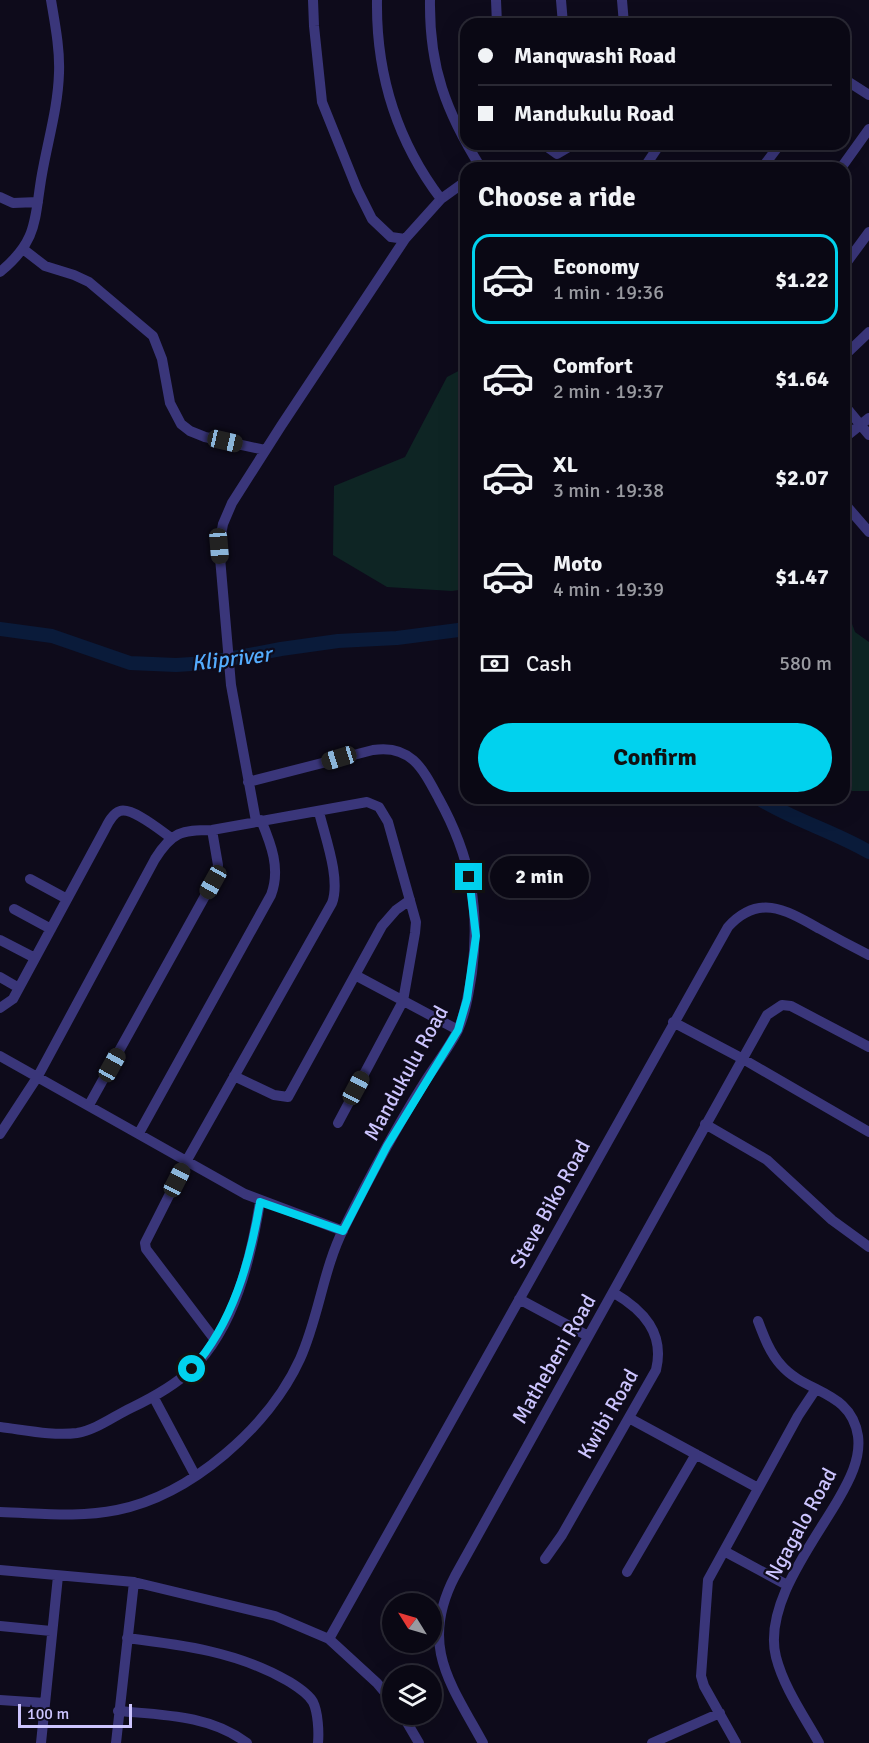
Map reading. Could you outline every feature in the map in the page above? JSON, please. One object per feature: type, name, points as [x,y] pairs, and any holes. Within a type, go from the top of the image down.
[{"type":"street","points":[[0,272],[23,249],[37,219],[59,76],[59,50],[51,0]]},
{"type":"street","points":[[313,0],[322,102],[357,189],[372,219],[395,239],[405,239]]},
{"type":"street","points":[[377,0],[381,65],[386,90],[422,174],[441,199]]},
{"type":"street","points":[[430,0],[432,41],[440,86],[460,133]]},
{"type":"street","points":[[496,0],[497,18]]},
{"type":"street","points":[[561,0],[562,18]]},
{"type":"street","points":[[622,0],[624,18]]},
{"type":"street","points":[[850,83],[869,95]]},
{"type":"street","points":[[845,162],[869,129]]},
{"type":"street","points":[[550,150],[555,154],[566,150]]},
{"type":"street","points":[[139,1133],[271,895],[275,881],[275,862],[248,782],[231,685],[219,546],[223,524],[232,503],[265,450],[405,239],[441,199],[460,185]]},
{"type":"street","points":[[0,197],[13,203],[38,202]]},
{"type":"street","points":[[850,258],[869,232]]},
{"type":"street","points":[[23,249],[45,266],[89,282],[153,336],[162,359],[170,403],[181,424],[190,431],[205,437],[265,450]]},
{"type":"street","points":[[850,350],[869,332]]},
{"type":"street","points":[[850,410],[865,422],[869,435]]},
{"type":"street","points":[[850,433],[865,422]]},
{"type":"street","points":[[850,510],[869,532]]},
{"type":"street","name":"Mandukulu Road","points":[[0,1512],[71,1515],[115,1510],[149,1499],[195,1475],[248,1435],[286,1385],[304,1350],[343,1231],[387,1146],[458,1030],[467,999],[475,946],[474,900],[458,836],[425,774],[399,750],[387,748],[352,754],[248,782]]},
{"type":"street","points":[[0,1134],[38,1076],[155,859],[170,837],[191,830],[212,830],[259,820],[319,812],[362,802],[379,807],[388,822],[416,922],[403,1001],[338,1123]]},
{"type":"street","points":[[0,1008],[11,1002],[105,829],[119,811],[132,812],[170,837]]},
{"type":"street","points":[[215,1340],[144,1246],[187,1160],[334,896],[334,877],[319,812]]},
{"type":"street","points":[[89,1106],[215,878],[218,865],[212,830]]},
{"type":"street","points":[[30,879],[67,899]]},
{"type":"street","points":[[234,1076],[274,1095],[288,1097],[382,926],[396,910],[410,900]]},
{"type":"street","name":"Steve Biko Road","points":[[329,1639],[724,932],[740,915],[752,909],[772,907],[788,911],[869,956]]},
{"type":"street","points":[[14,909],[51,929]]},
{"type":"street","points":[[0,940],[35,958]]},
{"type":"street","points":[[355,975],[458,1030]]},
{"type":"street","points":[[0,977],[19,988]]},
{"type":"street","name":"Mathebeni Road","points":[[483,1743],[444,1672],[441,1657],[440,1612],[455,1576],[614,1293],[705,1124],[767,1015],[777,1007],[786,1005],[803,1010],[869,1047]]},
{"type":"street","points":[[673,1022],[869,1132]]},
{"type":"street","points":[[0,1056],[260,1202],[343,1231]]},
{"type":"street","points":[[705,1124],[767,1160],[842,1228],[869,1247]]},
{"type":"street","points":[[0,1427],[77,1433],[154,1398],[192,1369],[215,1340],[239,1285],[256,1228],[260,1202]]},
{"type":"street","name":"Kwibi Road","points":[[545,1559],[562,1534],[653,1376],[658,1354],[653,1330],[645,1316],[614,1293]]},
{"type":"street","points":[[519,1299],[588,1336]]},
{"type":"street","name":"Ngagalo Road","points":[[758,1321],[767,1345],[781,1366],[843,1404],[849,1412],[858,1435],[858,1452],[848,1484],[787,1585],[777,1612],[775,1653],[784,1681],[819,1743]]},
{"type":"street","points":[[736,1743],[704,1686],[701,1670],[706,1584],[798,1416],[816,1389]]},
{"type":"street","points":[[154,1398],[195,1475]]},
{"type":"street","points":[[629,1418],[758,1488]]},
{"type":"street","points":[[627,1572],[696,1454]]},
{"type":"street","points":[[724,1551],[787,1585]]},
{"type":"street","points":[[0,1570],[134,1582],[275,1616],[329,1639],[382,1689]]},
{"type":"street","points":[[41,1743],[58,1575]]},
{"type":"street","points":[[116,1743],[134,1582]]},
{"type":"street","points":[[0,1626],[51,1631]]},
{"type":"street","points":[[127,1638],[222,1653],[253,1663],[276,1675],[295,1686],[313,1701],[318,1743]]},
{"type":"street","points":[[0,1700],[45,1703]]},
{"type":"street","points":[[118,1711],[175,1716],[219,1726],[247,1743]]},
{"type":"street","points":[[652,1743],[720,1713]]},
{"type":"street","points":[[408,1725],[419,1743]]},
{"type":"green space","points":[[460,370],[460,590],[387,587],[333,555],[334,486],[405,457],[447,377]]},
{"type":"green space","points":[[850,618],[855,632],[869,642],[869,791],[852,791],[850,789]]},
{"type":"waterway","name":"Klipriver","points":[[0,629],[52,636],[130,663],[176,665],[207,663],[338,641],[397,638],[460,630]]},
{"type":"waterway","name":"Klipriver","points":[[769,804],[869,852]]},
{"type":"route","points":[[192,1369],[215,1340],[230,1310],[256,1228],[260,1202],[343,1231],[387,1146],[458,1030],[471,979],[476,936],[474,900],[469,877]]}]
